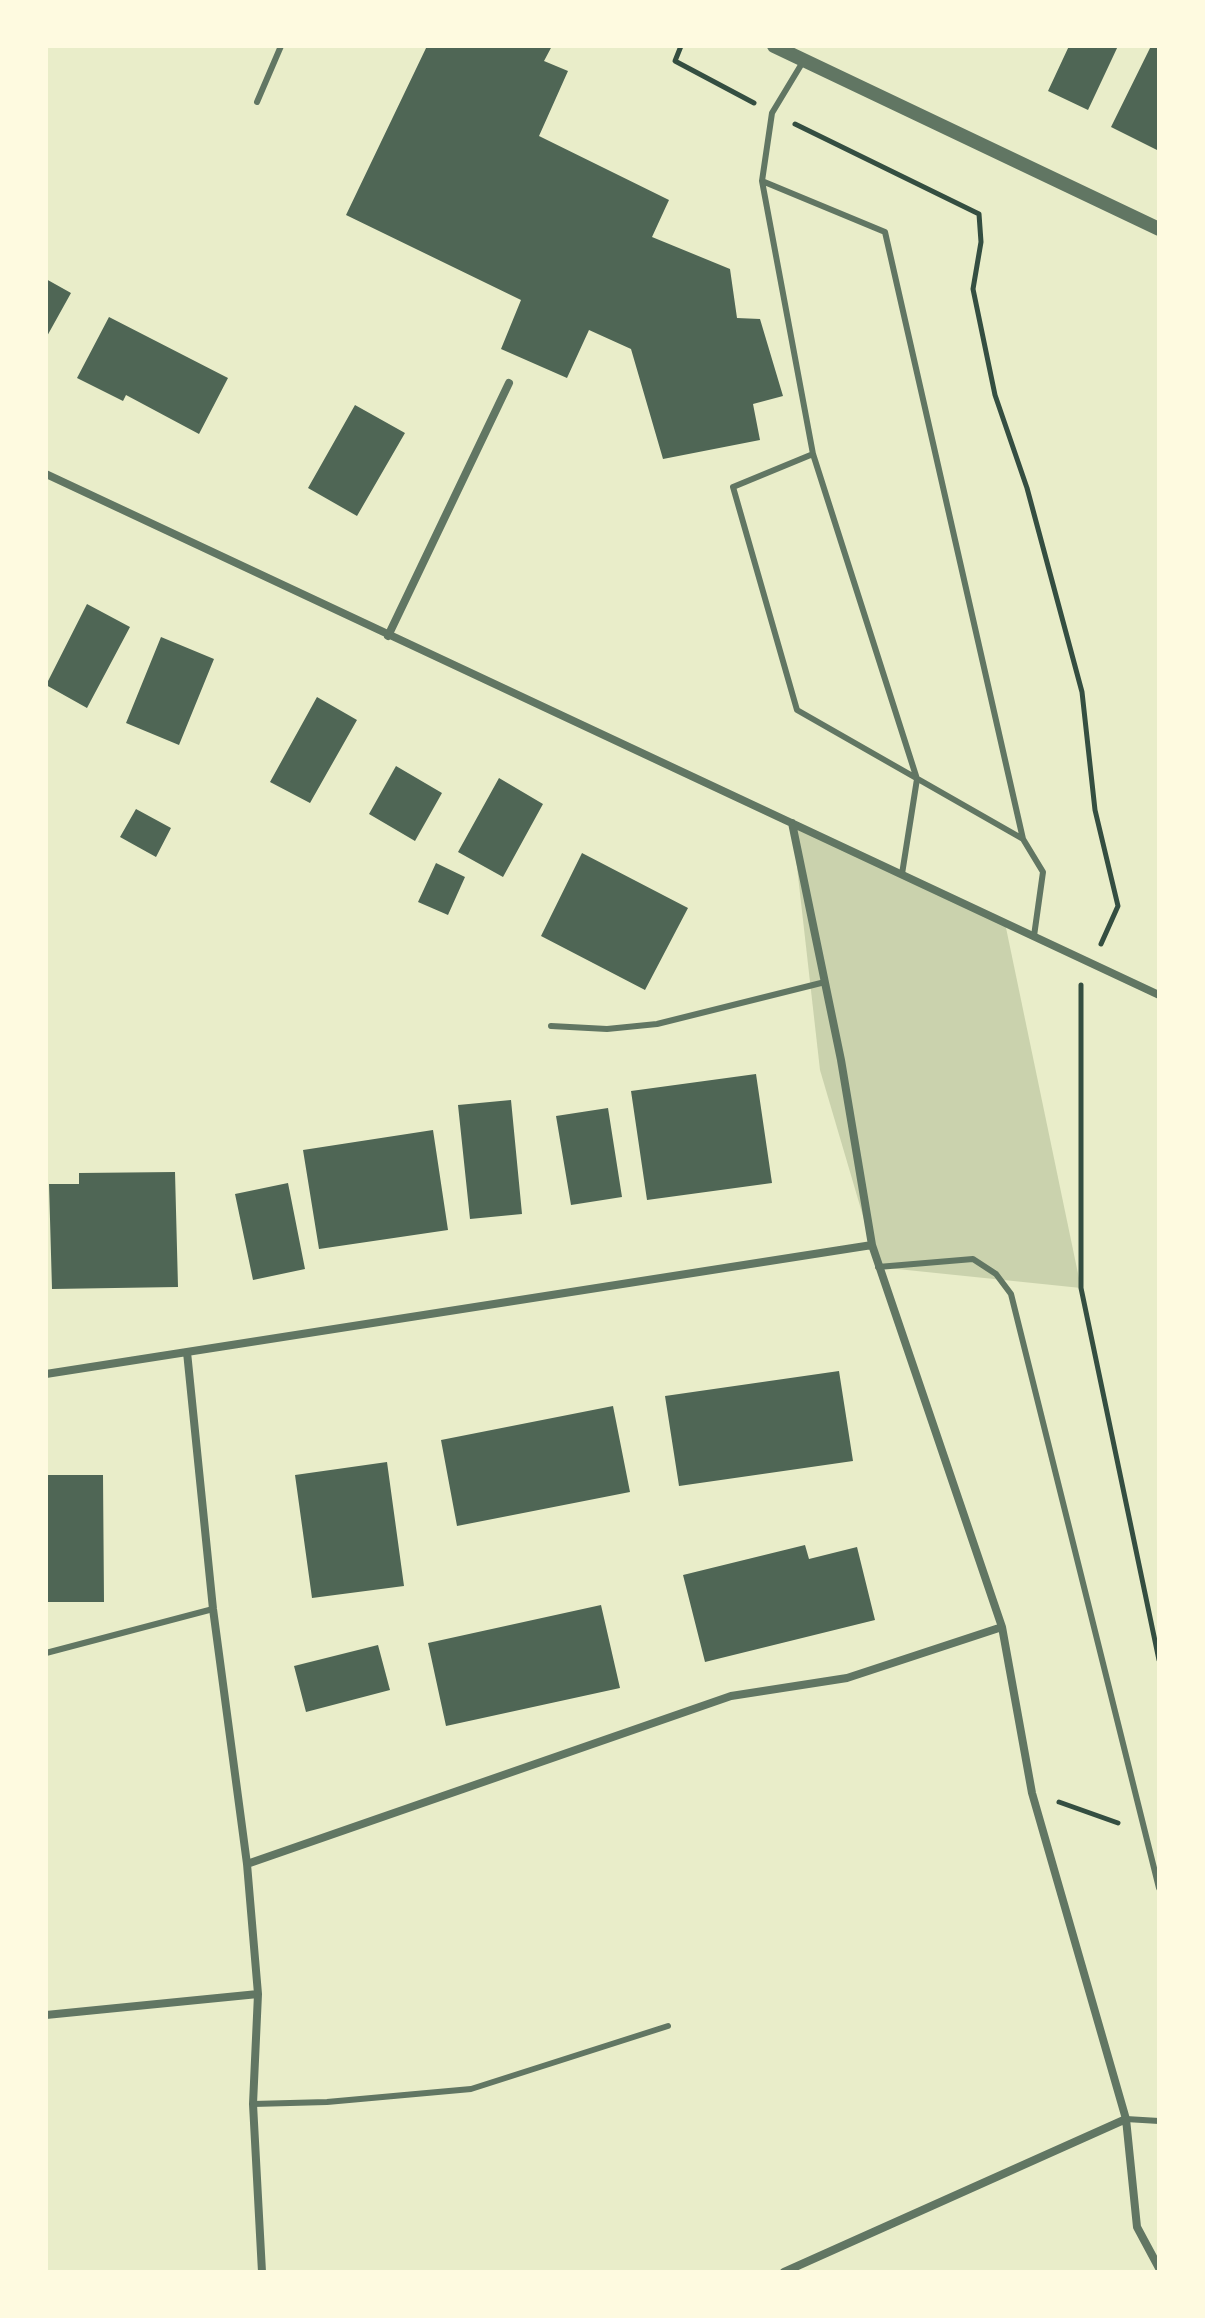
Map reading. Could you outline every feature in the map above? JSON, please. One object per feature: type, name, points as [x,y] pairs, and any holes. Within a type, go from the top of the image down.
[{"type":"street","points":[[774,46],[804,53],[1157,224]]},
{"type":"street","points":[[388,636],[509,383]]},
{"type":"street","points":[[46,474],[1159,995]]},
{"type":"street","points":[[792,823],[825,982],[872,1245],[1002,1627],[1032,1793],[1126,2119],[1137,2227],[1159,2268]]},
{"type":"street","points":[[46,1374],[872,1245]]},
{"type":"street","points":[[187,1352],[213,1609],[247,1864],[258,1994],[253,2104],[262,2272]]},
{"type":"street","points":[[247,1864],[731,1696],[847,1678],[1002,1627]]},
{"type":"street","points":[[46,2015],[258,1994]]},
{"type":"street","points":[[784,2272],[1126,2119]]},
{"type":"lane","points":[[257,102],[281,46]]},
{"type":"lane","points":[[804,53],[772,113],[762,181],[813,454],[917,779],[902,874]]},
{"type":"lane","points":[[762,181],[885,232],[1023,839],[1043,872],[1034,936]]},
{"type":"lane","points":[[813,454],[733,487],[797,710],[1023,839]]},
{"type":"lane","points":[[551,1026],[607,1029],[657,1024],[825,982]]},
{"type":"lane","points":[[878,1267],[973,1259],[996,1274],[1011,1294],[1159,1888]]},
{"type":"lane","points":[[46,1653],[213,1609]]},
{"type":"lane","points":[[253,2104],[327,2102],[471,2089],[668,2026]]},
{"type":"lane","points":[[1126,2119],[1159,2121]]},
{"type":"path","points":[[675,61],[681,46]]},
{"type":"path","points":[[1032,1793],[1145,1832]]},
{"type":"green space","points":[[792,823],[1005,923],[1081,1288],[878,1267],[820,1070]]},
{"type":"building","points":[[427,46],[552,46],[544,61],[568,71],[539,136],[669,200],[652,237],[730,269],[737,318],[760,319],[783,396],[753,404],[760,440],[663,459],[631,349],[589,330],[567,378],[501,349],[521,300],[346,215]]},
{"type":"building","points":[[1069,46],[1118,46],[1088,110],[1048,91]]},
{"type":"building","points":[[1151,46],[1159,46],[1159,151],[1111,127]]},
{"type":"building","points":[[46,279],[71,293],[46,338]]},
{"type":"building","points":[[109,317],[228,378],[199,434],[126,395],[123,401],[77,378]]},
{"type":"building","points":[[355,405],[405,433],[357,516],[308,488]]},
{"type":"building","points":[[87,604],[130,627],[87,708],[46,685]]},
{"type":"building","points":[[161,637],[214,659],[179,745],[126,723]]},
{"type":"building","points":[[317,697],[357,720],[310,803],[270,782]]},
{"type":"building","points":[[396,766],[442,793],[415,841],[369,814]]},
{"type":"building","points":[[499,778],[543,804],[503,877],[458,852]]},
{"type":"building","points":[[136,809],[171,828],[156,857],[120,837]]},
{"type":"building","points":[[582,853],[688,908],[645,990],[541,936]]},
{"type":"building","points":[[436,863],[465,877],[448,915],[418,902]]},
{"type":"building","points":[[756,1074],[772,1183],[647,1200],[631,1091]]},
{"type":"building","points":[[511,1100],[522,1214],[470,1219],[458,1105]]},
{"type":"building","points":[[608,1108],[622,1197],[571,1205],[556,1116]]},
{"type":"building","points":[[433,1130],[448,1230],[319,1249],[303,1150]]},
{"type":"building","points":[[175,1172],[178,1287],[52,1289],[49,1184],[79,1184],[79,1173]]},
{"type":"building","points":[[288,1183],[305,1269],[253,1280],[235,1194]]},
{"type":"building","points":[[839,1371],[853,1461],[679,1486],[665,1396]]},
{"type":"building","points":[[613,1406],[630,1492],[457,1526],[441,1440]]},
{"type":"building","points":[[387,1462],[404,1586],[312,1598],[295,1475]]},
{"type":"building","points":[[46,1475],[103,1475],[104,1602],[46,1602]]},
{"type":"building","points":[[805,1545],[809,1559],[857,1547],[875,1620],[705,1662],[683,1575]]},
{"type":"building","points":[[601,1605],[620,1688],[446,1726],[428,1643]]},
{"type":"building","points":[[378,1645],[390,1690],[306,1712],[294,1666]]}]
